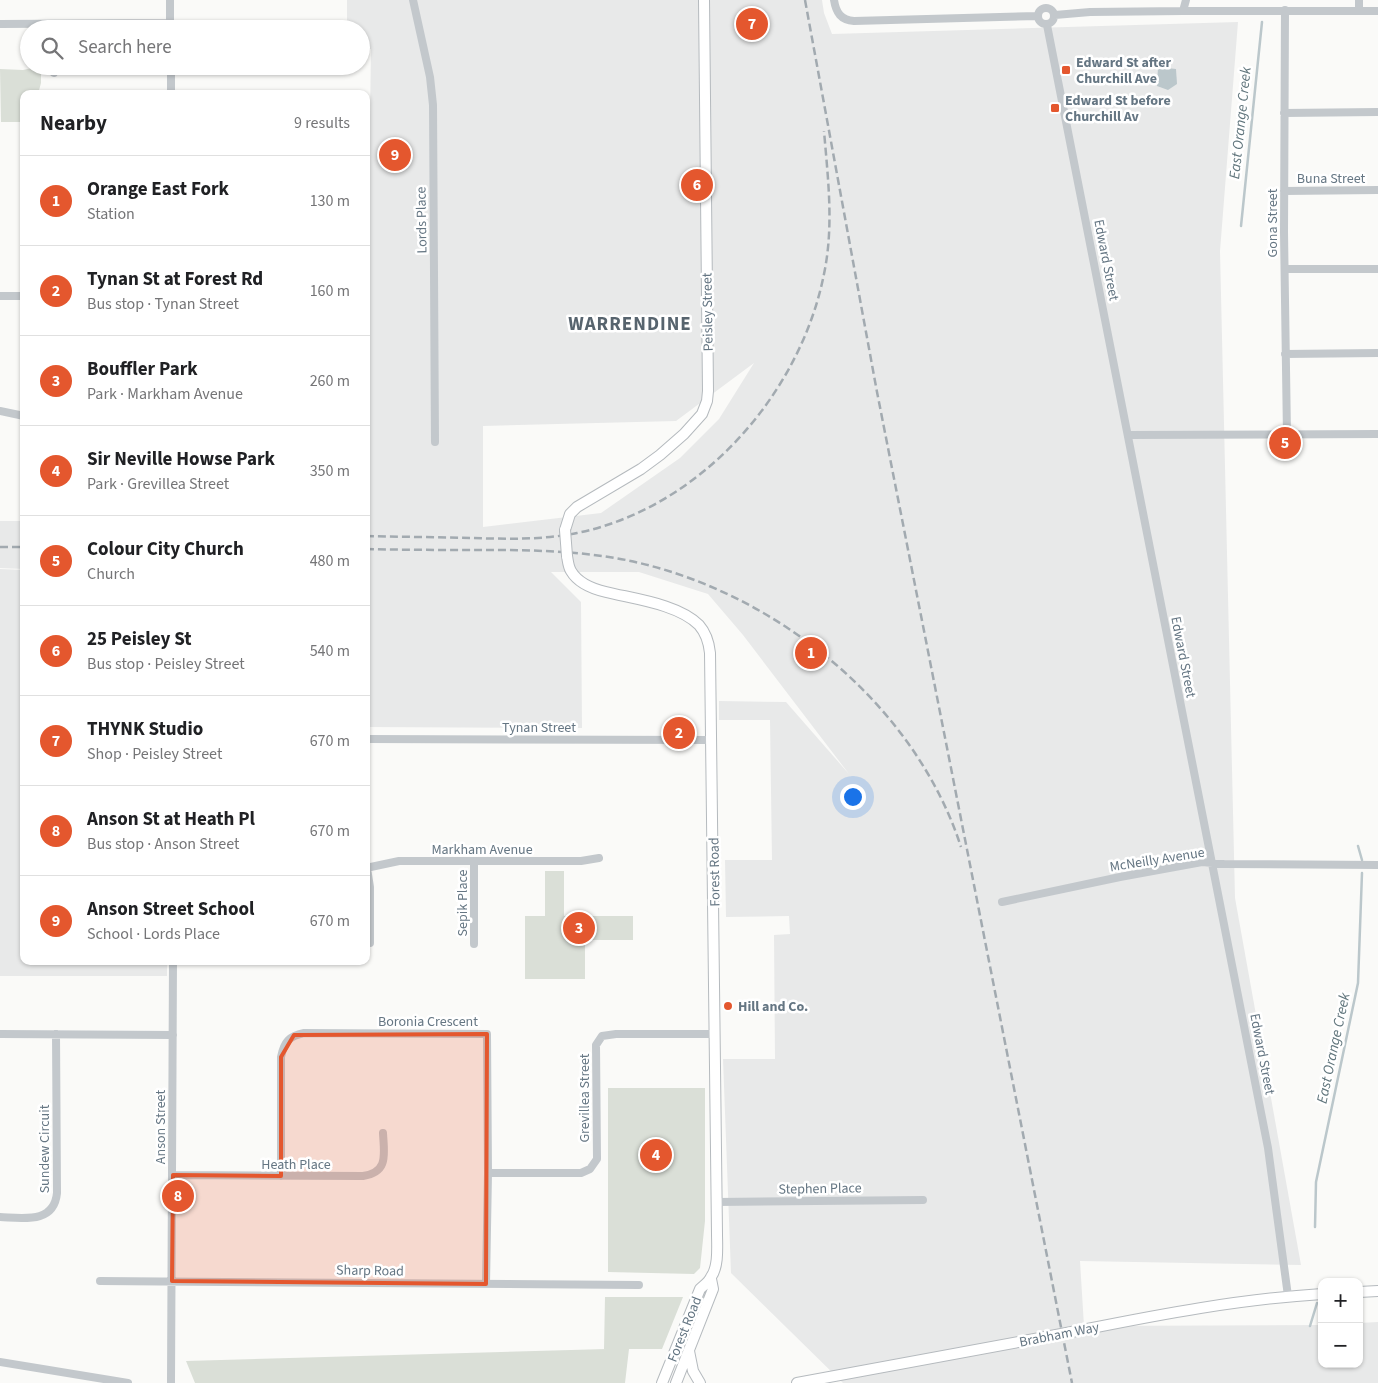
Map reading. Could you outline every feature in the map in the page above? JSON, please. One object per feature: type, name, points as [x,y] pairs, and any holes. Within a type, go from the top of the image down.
[{"type":"main road","name":"Peisley Street","points":[[567,556],[566,530],[570,514],[577,507],[641,470],[684,434],[702,414],[707,400],[704,0]]},
{"type":"main road","name":"Forest Road","points":[[567,556],[571,572],[587,585],[679,612],[690,618],[700,626],[706,636],[710,653],[717,1202],[716,1258],[714,1272],[700,1289],[662,1383]]},
{"type":"main road","name":"Forest Road","points":[[676,1383],[713,1289],[711,1278]]},
{"type":"main road","points":[[1363,1292],[1378,1291]]},
{"type":"main road","name":"Brabham Way","points":[[798,1383],[843,1379],[1165,1313],[1233,1302],[1318,1294]]},
{"type":"main road","points":[[689,1350],[693,1371],[700,1383]]},
{"type":"street","points":[[170,0],[170,20]]},
{"type":"street","name":"Lords Place","points":[[413,0],[434,104],[435,442]]},
{"type":"street","points":[[834,0],[839,15],[848,21],[1038,16]]},
{"type":"street","points":[[1183,11],[1186,0]]},
{"type":"street","points":[[1359,0],[1359,10]]},
{"type":"street","points":[[1045,4],[1053,10],[1055,15],[1052,22],[1047,24],[1039,21],[1038,16],[1045,4]]},
{"type":"street","name":"Gona Street","points":[[1285,10],[1284,191],[1287,436]]},
{"type":"street","points":[[1055,15],[1090,12],[1378,11]]},
{"type":"street","points":[[0,24],[20,25]]},
{"type":"street","name":"Edward Street","points":[[1047,24],[1268,1148],[1288,1296]]},
{"type":"street","points":[[170,75],[171,90]]},
{"type":"street","points":[[1284,113],[1378,112]]},
{"type":"street","name":"Buna Street","points":[[1284,191],[1378,190]]},
{"type":"street","points":[[1285,269],[1378,269]]},
{"type":"street","points":[[0,296],[20,296]]},
{"type":"street","points":[[1285,354],[1378,353]]},
{"type":"street","points":[[0,411],[20,415]]},
{"type":"street","points":[[1128,435],[1287,436],[1378,434]]},
{"type":"street","name":"Tynan Street","points":[[370,739],[712,740]]},
{"type":"street","name":"Markham Avenue","points":[[370,867],[399,861],[581,861],[599,858]]},
{"type":"street","name":"Sepik Place","points":[[474,862],[474,944]]},
{"type":"street","name":"McNeilly Avenue","points":[[1002,902],[1202,862],[1378,865]]},
{"type":"street","points":[[370,887],[370,943]]},
{"type":"street","name":"Anson Street","points":[[171,1383],[173,965]]},
{"type":"street","name":"Boronia Crescent","points":[[281,1176],[282,1057],[283,1047],[288,1039],[294,1035],[304,1033],[487,1034],[488,1173],[486,1284]]},
{"type":"street","points":[[0,1034],[173,1035]]},
{"type":"street","name":"Sundew Circuit","points":[[0,1217],[37,1216],[51,1210],[55,1205],[57,1193],[56,1034]]},
{"type":"street","name":"Grevillea Street","points":[[488,1173],[582,1173],[590,1169],[597,1159],[596,1045],[602,1036],[616,1034],[715,1034]]},
{"type":"street","name":"Heath Place","points":[[172,1175],[372,1175],[379,1171],[383,1164],[384,1133]]},
{"type":"street","name":"Stephen Place","points":[[717,1202],[923,1200]]},
{"type":"street","name":"Sharp Road","points":[[100,1281],[639,1285]]},
{"type":"street","points":[[0,1362],[128,1383]]},
{"type":"highlighted area","points":[[487,1034],[486,1284],[172,1281],[173,1175],[281,1176],[281,1057],[294,1035]]},
{"type":"shaded area","points":[[347,0],[822,0],[824,13],[832,34],[1238,22],[1220,251],[1235,898],[1301,1265],[1080,1261],[1084,1326],[1318,1325],[1318,1368],[1363,1368],[1363,1323],[1378,1322],[1378,1383],[843,1383],[731,1273],[723,1059],[775,1059],[774,935],[790,934],[789,916],[726,917],[725,860],[772,860],[770,720],[719,720],[719,701],[786,702],[849,774],[743,635],[708,594],[639,572],[551,572],[581,602],[582,728],[370,727],[370,20],[347,20]],"holes":[[[754,363],[719,419],[680,458],[601,513],[483,527],[483,426],[676,421]]]},
{"type":"shaded area","points":[[1158,67],[1176,69],[1177,84],[1168,90],[1157,86]]},
{"type":"shaded area","points":[[0,69],[20,70],[20,75],[41,75],[39,90],[20,90],[20,122],[1,122]]},
{"type":"shaded area","points":[[0,521],[20,521],[20,569],[0,568]]},
{"type":"shaded area","points":[[0,569],[20,570],[20,965],[167,965],[167,976],[0,976]]},
{"type":"shaded area","points":[[545,871],[564,871],[564,916],[633,916],[633,940],[585,940],[585,979],[525,979],[525,916],[545,916]]},
{"type":"shaded area","points":[[608,1088],[705,1088],[705,1221],[700,1268],[694,1274],[608,1272]]},
{"type":"shaded area","points":[[605,1297],[683,1297],[662,1349],[629,1349],[625,1383],[195,1383],[186,1361],[607,1349],[604,1349]]},
{"type":"waterway","name":"East Orange Creek","points":[[1241,226],[1262,22]]},
{"type":"waterway","name":"East Orange Creek","points":[[1358,846],[1362,860]]},
{"type":"waterway","name":"East Orange Creek","points":[[1315,1227],[1316,1182],[1358,983],[1362,873]]},
{"type":"waterway","name":"East Orange Creek","points":[[1310,1326],[1317,1303]]},
{"type":"railway","points":[[805,0],[877,392],[1072,1383]]},
{"type":"railway","points":[[370,536],[512,539],[551,537],[577,533],[622,520],[664,499],[703,472],[738,439],[768,403],[793,362],[812,319],[824,274],[829,238],[829,202],[824,131]]},
{"type":"railway","points":[[0,547],[20,547]]},
{"type":"railway","points":[[370,549],[522,550],[591,555],[626,560],[681,575],[734,597],[784,626],[831,660],[873,700],[910,745],[939,794],[961,847]]},
{"type":"place","name":"THYNK Studio","points":[[752,24]]},
{"type":"place","name":"Edward St after Churchill Ave","points":[[1066,70]]},
{"type":"place","name":"Edward St before Churchill Av","points":[[1055,108]]},
{"type":"place","name":"Anson Street School","points":[[395,155]]},
{"type":"place","name":"25 Peisley St","points":[[697,185]]},
{"type":"place","name":"Colour City Church","points":[[1285,443]]},
{"type":"place","name":"Orange East Fork","points":[[811,653]]},
{"type":"place","name":"Tynan St at Forest Rd","points":[[679,733]]},
{"type":"place","name":"Bouffler Park","points":[[579,928]]},
{"type":"place","name":"Hill and Co.","points":[[728,1006]]},
{"type":"place","name":"Sir Neville Howse Park","points":[[656,1155]]},
{"type":"place","name":"Anson St at Heath Pl","points":[[178,1196]]},
{"type":"district","name":"WARRENDINE","points":[[630,323]]}]
